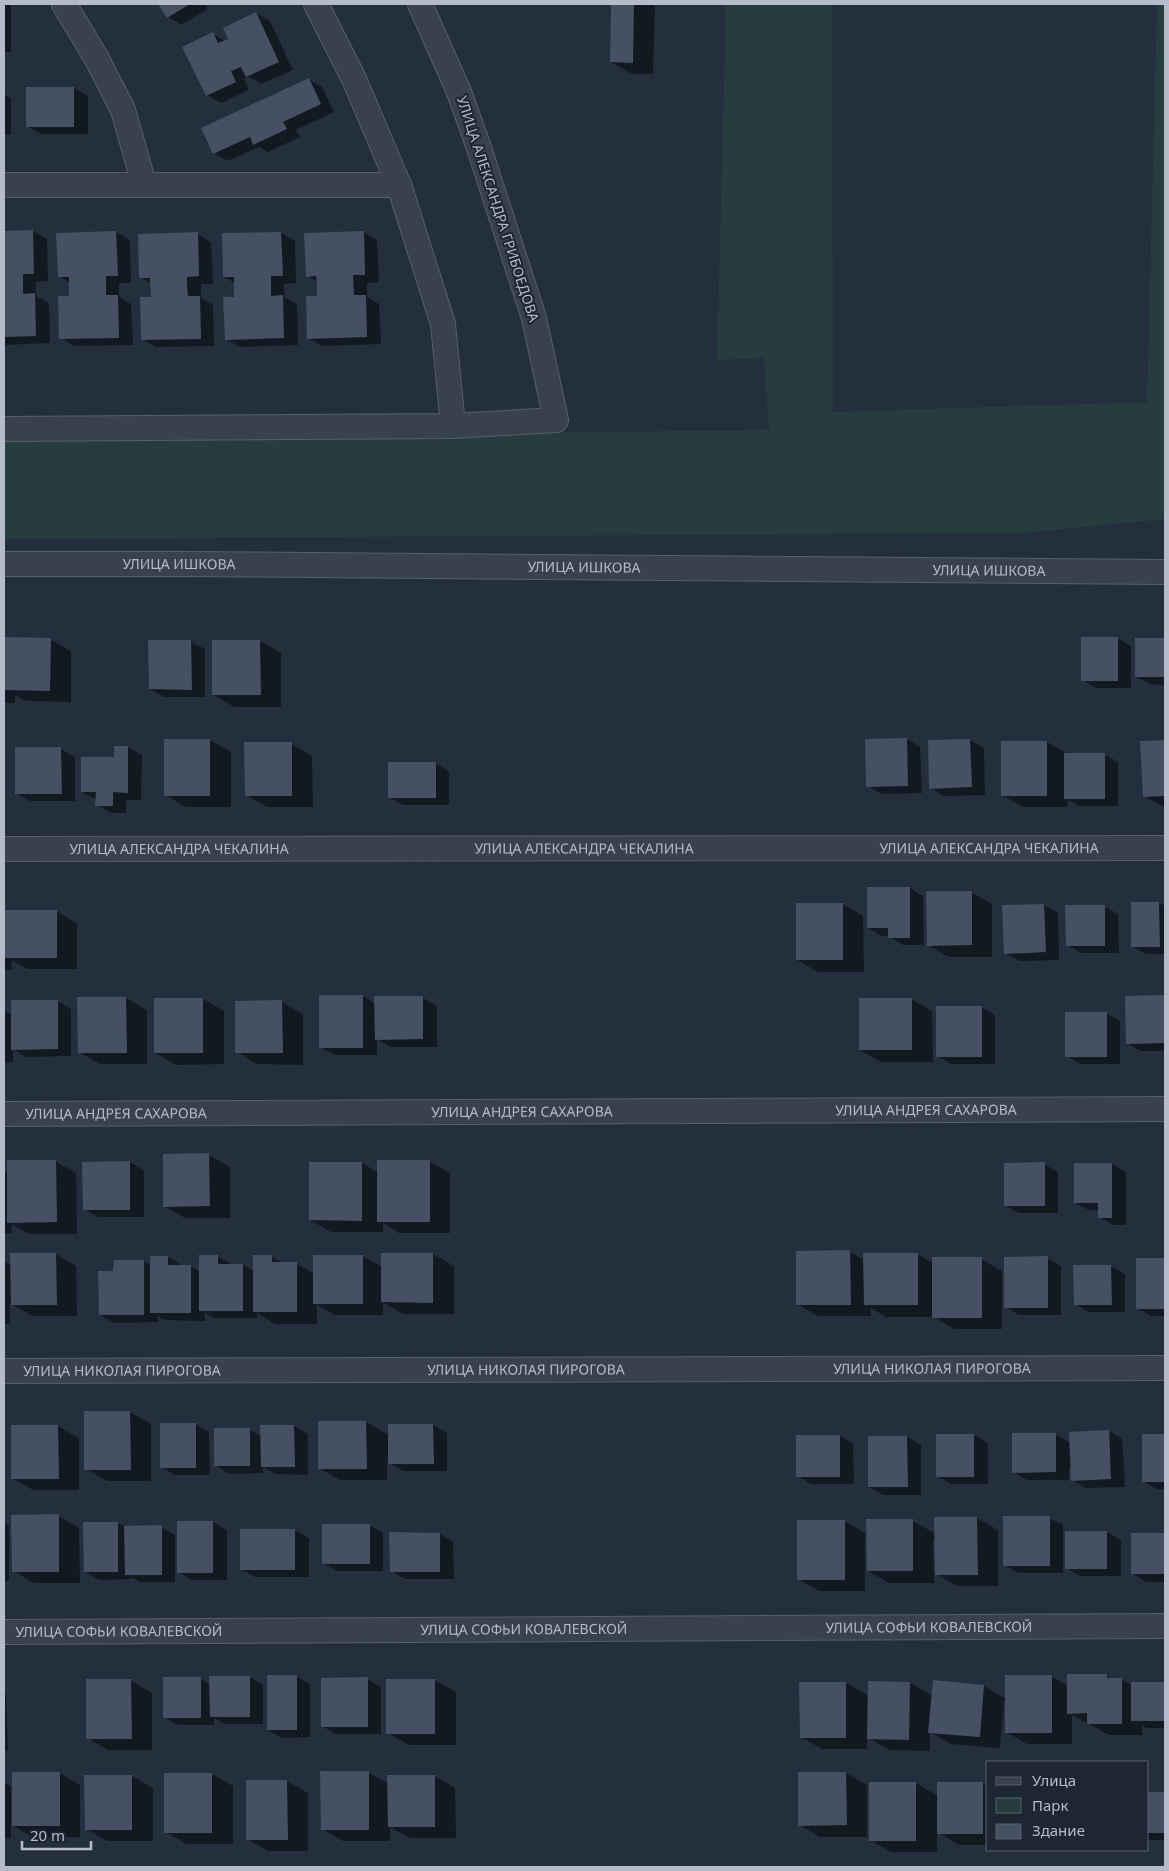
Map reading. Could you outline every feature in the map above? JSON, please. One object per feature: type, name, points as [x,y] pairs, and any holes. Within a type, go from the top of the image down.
[{"type":"street","points":[[64,4],[97,59],[123,110],[144,184]]},
{"type":"street","points":[[4,429],[453,426],[443,324],[399,185],[354,79],[316,4]]},
{"type":"street","name":"УЛИЦА АЛЕКСАНДРА ГРИБОЕДОВА","points":[[420,4],[459,92],[481,154],[534,318],[556,420],[453,426]]},
{"type":"street","points":[[4,185],[399,185]]},
{"type":"street","name":"УЛИЦА ИШКОВА","points":[[4,564],[1165,572]]},
{"type":"street","name":"УЛИЦА АЛЕКСАНДРА ЧЕКАЛИНА","points":[[4,850],[1165,848]]},
{"type":"street","name":"УЛИЦА АНДРЕЯ САХАРОВА","points":[[4,1114],[1165,1109]]},
{"type":"street","name":"УЛИЦА НИКОЛАЯ ПИРОГОВА","points":[[4,1371],[1165,1368]]},
{"type":"street","name":"УЛИЦА СОФЬИ КОВАЛЕВСКОЙ","points":[[4,1632],[1165,1626]]},
{"type":"green space","points":[[726,4],[832,4],[833,412],[1147,402],[1157,4],[1165,4],[1165,519],[1024,533],[4,539],[4,439],[769,430],[764,358],[717,360]]},
{"type":"building","points":[[158,4],[190,4],[167,18]]},
{"type":"building","points":[[611,4],[634,4],[633,63],[610,62]]},
{"type":"building","points":[[256,12],[279,62],[246,77],[241,67],[231,71],[236,82],[206,96],[182,47],[213,32],[218,43],[228,39],[223,28]]},
{"type":"building","points":[[309,78],[321,104],[283,122],[287,129],[253,145],[250,137],[213,154],[201,128]]},
{"type":"building","points":[[26,87],[74,87],[74,127],[26,127]]},
{"type":"building","points":[[33,230],[34,274],[23,274],[23,294],[35,293],[36,336],[4,337],[4,231]]},
{"type":"building","points":[[116,231],[118,276],[106,276],[106,295],[118,295],[119,338],[59,339],[58,296],[69,296],[69,277],[58,277],[56,233]]},
{"type":"building","points":[[364,231],[365,275],[353,275],[354,295],[366,295],[367,337],[307,339],[306,296],[317,296],[317,286],[316,276],[306,277],[304,233]]},
{"type":"building","points":[[198,232],[199,276],[187,277],[187,286],[188,296],[200,296],[201,339],[141,340],[140,297],[151,297],[150,278],[139,278],[138,234]]},
{"type":"building","points":[[281,232],[283,276],[271,276],[271,296],[283,295],[284,338],[225,340],[223,297],[234,297],[234,277],[223,277],[222,233]]},
{"type":"building","points":[[5,637],[51,638],[50,691],[4,690]]},
{"type":"building","points":[[1081,637],[1118,637],[1118,681],[1081,681]]},
{"type":"building","points":[[1135,638],[1165,638],[1165,677],[1135,677]]},
{"type":"building","points":[[148,640],[191,640],[192,690],[149,689]]},
{"type":"building","points":[[212,640],[260,640],[261,695],[212,695]]},
{"type":"building","points":[[907,738],[908,786],[866,787],[865,739]]},
{"type":"building","points":[[164,739],[210,739],[210,796],[164,796]]},
{"type":"building","points":[[970,739],[972,787],[929,789],[928,740]]},
{"type":"building","points":[[1165,740],[1165,796],[1143,797],[1140,741]]},
{"type":"building","points":[[1001,741],[1047,741],[1047,796],[1001,796]]},
{"type":"building","points":[[244,742],[292,742],[292,796],[245,796]]},
{"type":"building","points":[[114,746],[128,746],[128,793],[113,792],[113,806],[95,806],[96,792],[81,792],[81,757],[114,757]]},
{"type":"building","points":[[15,747],[61,747],[62,794],[15,794]]},
{"type":"building","points":[[1064,753],[1105,753],[1105,799],[1064,799]]},
{"type":"building","points":[[388,762],[436,762],[436,798],[388,798]]},
{"type":"building","points":[[867,887],[910,887],[910,938],[888,938],[888,928],[867,928]]},
{"type":"building","points":[[926,891],[972,891],[972,945],[927,946]]},
{"type":"building","points":[[1131,902],[1159,902],[1160,947],[1131,947]]},
{"type":"building","points":[[796,903],[843,903],[843,960],[796,960]]},
{"type":"building","points":[[1044,904],[1046,952],[1004,954],[1002,905]]},
{"type":"building","points":[[1065,905],[1105,905],[1105,946],[1066,946]]},
{"type":"building","points":[[5,910],[57,910],[57,958],[5,958]]},
{"type":"building","points":[[319,995],[363,995],[363,1048],[319,1048]]},
{"type":"building","points":[[1165,995],[1165,1043],[1126,1044],[1125,996]]},
{"type":"building","points":[[374,996],[423,996],[423,1039],[375,1040]]},
{"type":"building","points":[[77,997],[126,997],[127,1053],[78,1053]]},
{"type":"building","points":[[154,998],[203,998],[203,1053],[154,1053]]},
{"type":"building","points":[[859,998],[912,998],[912,1050],[859,1050]]},
{"type":"building","points":[[11,1000],[58,1000],[58,1049],[11,1050]]},
{"type":"building","points":[[282,1000],[283,1053],[235,1053],[235,1001]]},
{"type":"building","points":[[936,1006],[982,1006],[982,1057],[936,1057]]},
{"type":"building","points":[[1065,1012],[1107,1012],[1107,1057],[1065,1057]]},
{"type":"building","points":[[209,1153],[210,1206],[163,1207],[163,1154]]},
{"type":"building","points":[[7,1160],[56,1160],[57,1222],[7,1223]]},
{"type":"building","points":[[377,1160],[430,1160],[430,1222],[377,1222]]},
{"type":"building","points":[[130,1161],[130,1210],[83,1210],[82,1162]]},
{"type":"building","points":[[309,1162],[362,1162],[362,1221],[309,1220]]},
{"type":"building","points":[[1045,1162],[1045,1206],[1004,1206],[1004,1163]]},
{"type":"building","points":[[1074,1163],[1112,1163],[1112,1218],[1098,1218],[1098,1203],[1074,1203]]},
{"type":"building","points":[[850,1250],[851,1305],[796,1305],[796,1251]]},
{"type":"building","points":[[10,1253],[56,1253],[57,1305],[11,1305]]},
{"type":"building","points":[[381,1253],[433,1253],[433,1303],[381,1302]]},
{"type":"building","points":[[863,1253],[918,1253],[918,1305],[864,1305]]},
{"type":"building","points":[[199,1255],[218,1255],[218,1264],[243,1264],[243,1311],[199,1311]]},
{"type":"building","points":[[253,1255],[272,1255],[272,1262],[297,1262],[297,1312],[253,1312]]},
{"type":"building","points":[[313,1255],[363,1255],[363,1304],[313,1304]]},
{"type":"building","points":[[150,1256],[168,1256],[168,1265],[191,1265],[191,1313],[150,1313]]},
{"type":"building","points":[[1048,1256],[1048,1308],[1004,1308],[1004,1257]]},
{"type":"building","points":[[932,1257],[982,1257],[982,1318],[932,1318]]},
{"type":"building","points":[[1136,1258],[1165,1258],[1165,1309],[1136,1309]]},
{"type":"building","points":[[114,1260],[144,1260],[144,1315],[99,1315],[98,1271],[113,1271]]},
{"type":"building","points":[[1073,1265],[1111,1265],[1112,1305],[1074,1305]]},
{"type":"building","points":[[84,1411],[130,1411],[131,1470],[84,1470]]},
{"type":"building","points":[[318,1421],[366,1421],[367,1469],[318,1469]]},
{"type":"building","points":[[160,1423],[196,1423],[196,1468],[160,1468]]},
{"type":"building","points":[[388,1424],[433,1424],[434,1464],[388,1464]]},
{"type":"building","points":[[11,1425],[58,1425],[59,1479],[11,1479]]},
{"type":"building","points":[[260,1425],[294,1425],[295,1467],[261,1467]]},
{"type":"building","points":[[214,1428],[250,1428],[250,1466],[214,1466]]},
{"type":"building","points":[[1109,1430],[1111,1479],[1071,1481],[1069,1432]]},
{"type":"building","points":[[1012,1433],[1056,1433],[1056,1472],[1012,1473]]},
{"type":"building","points":[[936,1434],[974,1434],[974,1477],[936,1477]]},
{"type":"building","points":[[1142,1434],[1165,1434],[1165,1482],[1142,1482]]},
{"type":"building","points":[[796,1435],[840,1435],[840,1477],[796,1477]]},
{"type":"building","points":[[868,1436],[907,1436],[908,1487],[868,1487]]},
{"type":"building","points":[[59,1514],[59,1572],[12,1572],[11,1515]]},
{"type":"building","points":[[1003,1516],[1050,1516],[1050,1566],[1003,1566]]},
{"type":"building","points":[[934,1517],[977,1517],[978,1575],[935,1575]]},
{"type":"building","points":[[866,1519],[913,1519],[913,1571],[867,1571]]},
{"type":"building","points":[[797,1520],[845,1520],[845,1580],[797,1580]]},
{"type":"building","points":[[177,1521],[213,1521],[213,1573],[177,1573]]},
{"type":"building","points":[[83,1522],[118,1522],[118,1572],[84,1572]]},
{"type":"building","points":[[322,1524],[370,1524],[370,1564],[322,1564]]},
{"type":"building","points":[[162,1525],[162,1575],[125,1575],[124,1526]]},
{"type":"building","points":[[240,1529],[295,1529],[295,1570],[240,1570]]},
{"type":"building","points":[[1065,1531],[1107,1531],[1107,1569],[1065,1569]]},
{"type":"building","points":[[389,1532],[440,1533],[440,1572],[390,1572]]},
{"type":"building","points":[[1131,1533],[1165,1533],[1165,1574],[1131,1574]]},
{"type":"building","points":[[1067,1674],[1107,1674],[1107,1678],[1122,1678],[1122,1724],[1087,1724],[1087,1713],[1067,1714]]},
{"type":"building","points":[[267,1675],[297,1675],[297,1730],[267,1730]]},
{"type":"building","points":[[1005,1675],[1052,1675],[1052,1733],[1005,1733]]},
{"type":"building","points":[[209,1676],[250,1676],[250,1717],[210,1717]]},
{"type":"building","points":[[163,1677],[201,1677],[201,1718],[163,1718]]},
{"type":"building","points":[[368,1677],[368,1727],[321,1727],[321,1678]]},
{"type":"building","points":[[86,1679],[131,1679],[132,1739],[86,1739]]},
{"type":"building","points":[[386,1679],[435,1679],[435,1734],[386,1734]]},
{"type":"building","points":[[933,1680],[984,1685],[980,1737],[928,1733]]},
{"type":"building","points":[[868,1681],[910,1682],[909,1740],[867,1739]]},
{"type":"building","points":[[799,1682],[846,1682],[846,1738],[800,1738]]},
{"type":"building","points":[[1131,1682],[1165,1682],[1165,1721],[1131,1721]]},
{"type":"building","points":[[320,1771],[369,1771],[369,1830],[321,1830]]},
{"type":"building","points":[[12,1772],[60,1772],[60,1826],[12,1826]]},
{"type":"building","points":[[798,1772],[846,1772],[847,1825],[798,1826]]},
{"type":"building","points":[[164,1773],[212,1773],[212,1833],[164,1833]]},
{"type":"building","points":[[84,1775],[132,1775],[132,1830],[85,1830]]},
{"type":"building","points":[[387,1775],[435,1775],[435,1827],[388,1827]]},
{"type":"building","points":[[246,1780],[287,1780],[288,1840],[246,1840]]},
{"type":"building","points":[[869,1782],[916,1782],[916,1841],[869,1841]]},
{"type":"building","points":[[937,1782],[983,1782],[983,1834],[937,1834]]},
{"type":"building","points":[[1149,1792],[1165,1792],[1165,1833],[1149,1833]]}]
